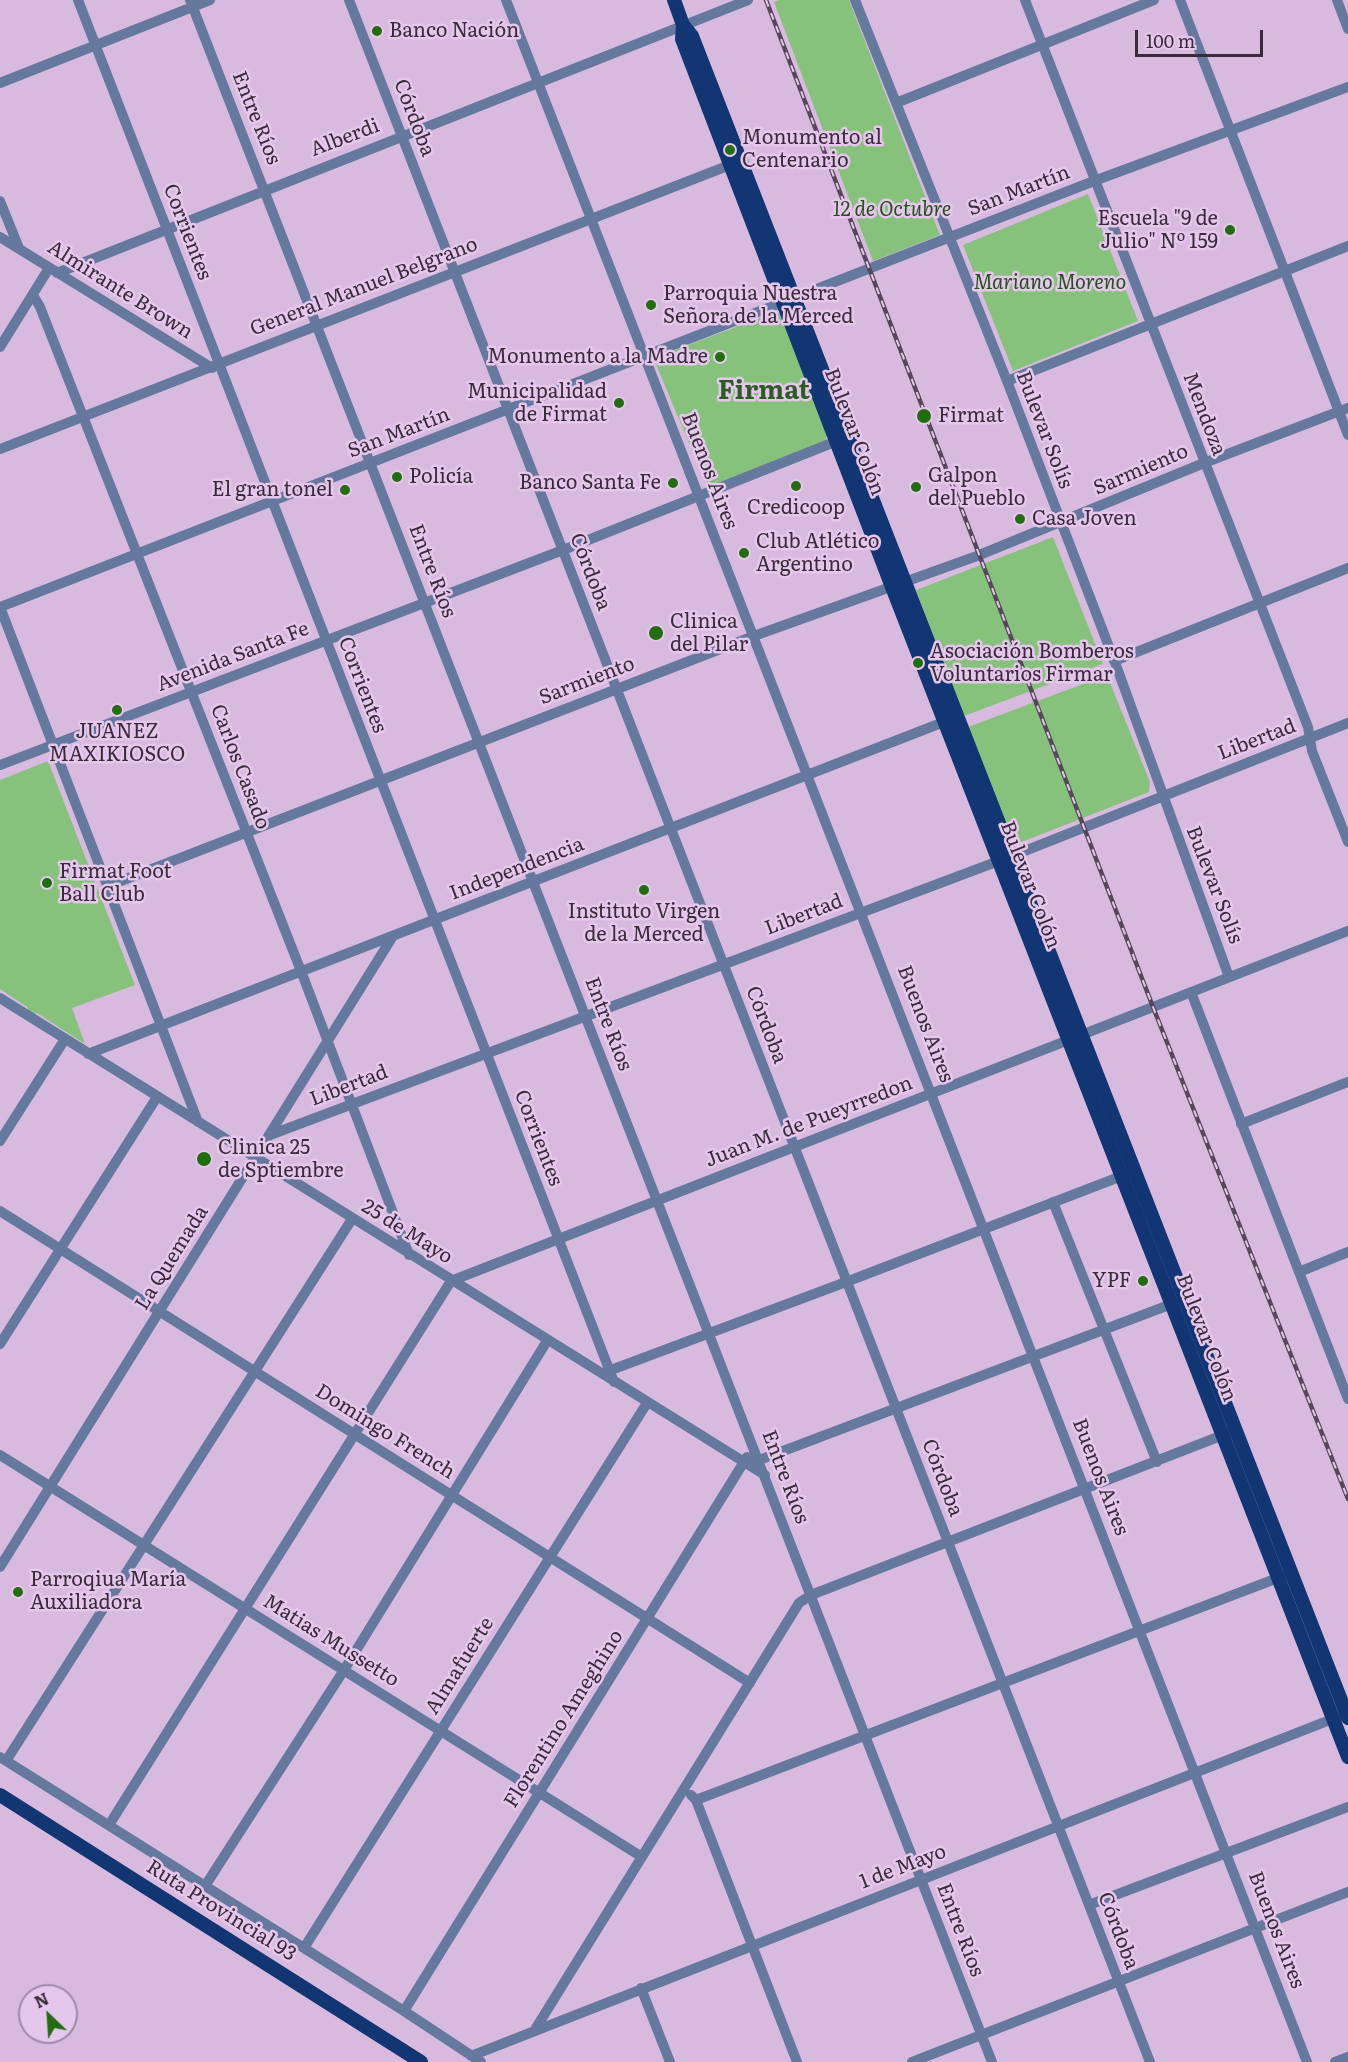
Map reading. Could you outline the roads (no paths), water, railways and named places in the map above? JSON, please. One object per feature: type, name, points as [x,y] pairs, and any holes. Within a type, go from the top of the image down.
[{"type":"main road","name":"Bulevar Colón","points":[[674,0],[683,25],[682,39],[736,162],[898,585],[1076,1036],[1136,1170],[1179,1301],[1229,1433],[1344,1716],[1348,1757]]},
{"type":"main road","name":"Bulevar Colón","points":[[1076,1036],[1122,1175],[1179,1301]]},
{"type":"main road","name":"Ruta Provincial 93","points":[[0,1795],[421,2062]]},
{"type":"street","name":"Corrientes","points":[[78,0],[166,228],[213,364]]},
{"type":"street","points":[[0,83],[96,45],[192,3],[210,0]]},
{"type":"street","name":"Córdoba","points":[[349,0],[1150,2062]]},
{"type":"street","name":"Buenos Aires","points":[[506,0],[1307,2062]]},
{"type":"street","name":"Alberdi","points":[[53,270],[748,0]]},
{"type":"street","name":"Bulevar Solís","points":[[855,0],[1007,381],[1162,787],[1163,796],[1229,977]]},
{"type":"street","name":"Mendoza","points":[[1024,0],[1258,604],[1308,727],[1348,842]]},
{"type":"street","points":[[896,103],[1154,0]]},
{"type":"street","points":[[1180,0],[1284,272],[1343,410],[1348,435]]},
{"type":"street","points":[[1337,0],[1348,29]]},
{"type":"street","name":"Entre Ríos","points":[[192,3],[992,2062]]},
{"type":"street","name":"San Martín","points":[[0,607],[789,299],[1095,181],[1348,87]]},
{"type":"street","name":"General Manuel Belgrano","points":[[0,449],[213,364],[736,162]]},
{"type":"street","points":[[0,201],[19,249]]},
{"type":"street","name":"Almirante Brown","points":[[0,237],[213,364],[222,374]]},
{"type":"street","points":[[1007,381],[1348,246]]},
{"type":"street","points":[[0,347],[33,295],[53,270]]},
{"type":"street","name":"Carlos Casado","points":[[33,295],[40,307],[301,971],[409,1255]]},
{"type":"street","name":"Corrientes","points":[[222,374],[558,1239],[604,1372]]},
{"type":"street","name":"Sarmiento","points":[[108,886],[754,636],[898,585],[1060,523],[1204,463],[1343,410]]},
{"type":"street","name":"Avenida Santa Fe","points":[[0,765],[563,550],[842,439]]},
{"type":"street","points":[[1114,661],[1348,568]]},
{"type":"street","points":[[0,607],[199,1123]]},
{"type":"street","name":"Independencia","points":[[88,1054],[952,719]]},
{"type":"street","name":"Libertad","points":[[270,1135],[1006,858],[1348,723]]},
{"type":"street","name":"Juan M. de Pueyrredon","points":[[451,1281],[1348,931]]},
{"type":"street","name":"La Quemada","points":[[0,1567],[393,936]]},
{"type":"street","points":[[1191,992],[1348,1399]]},
{"type":"street","name":"25 de Mayo","points":[[0,999],[547,1341],[604,1372],[614,1382],[765,1476]]},
{"type":"street","points":[[0,1141],[65,1039]]},
{"type":"street","points":[[1241,1124],[1348,1082]]},
{"type":"street","points":[[0,1344],[157,1096]]},
{"type":"street","points":[[604,1372],[1136,1170]]},
{"type":"street","points":[[1053,1202],[1157,1462]]},
{"type":"street","name":"Domingo French","points":[[0,1211],[750,1683]]},
{"type":"street","points":[[352,1219],[144,1545],[3,1759],[472,2056]]},
{"type":"street","points":[[1299,1272],[1348,1252]]},
{"type":"street","points":[[109,1826],[451,1281]]},
{"type":"street","points":[[744,1463],[760,1462],[1179,1301]]},
{"type":"street","points":[[205,1886],[344,1670],[547,1341]]},
{"type":"street","name":"Almafuerte","points":[[304,1948],[646,1402]]},
{"type":"street","points":[[536,2028],[795,1610],[811,1596],[1229,1433]]},
{"type":"street","name":"Florentino Ameghino","points":[[404,2011],[754,1447]]},
{"type":"street","name":"Matias Mussetto","points":[[0,1455],[642,1857]]},
{"type":"street","points":[[696,1800],[1285,1575]]},
{"type":"street","name":"1 de Mayo","points":[[472,2056],[536,2028],[1344,1716]]},
{"type":"street","points":[[684,1790],[696,1800],[797,2062]]},
{"type":"street","points":[[1089,1905],[1348,1807]]},
{"type":"street","points":[[912,2062],[1348,1892]]},
{"type":"street","points":[[641,1988],[670,2062]]},
{"type":"street","points":[[456,2062],[472,2056]]},
{"type":"street","points":[[1335,2062],[1348,2057]]},
{"type":"railway","points":[[766,0],[1153,1007],[1348,1499]]},
{"type":"place","name":"Banco Nación","points":[[377,31]]},
{"type":"place","name":"Monumento al Centenario","points":[[730,150]]},
{"type":"place","name":"Escuela \"9 de Julio\" Nº 159","points":[[1230,230]]},
{"type":"place","name":"Parroquia Nuestra Señora de la Merced","points":[[651,305]]},
{"type":"place","name":"Monumento a la Madre","points":[[720,357]]},
{"type":"place","name":"Municipalidad de Firmat","points":[[619,403]]},
{"type":"place","name":"Firmat","points":[[924,416]]},
{"type":"place","name":"Policía","points":[[397,477]]},
{"type":"place","name":"Banco Santa Fe","points":[[673,483]]},
{"type":"place","name":"Credicoop","points":[[796,486]]},
{"type":"place","name":"Galpon del Pueblo","points":[[916,487]]},
{"type":"place","name":"El gran tonel","points":[[345,490]]},
{"type":"place","name":"Casa Joven","points":[[1020,519]]},
{"type":"place","name":"Club Atlético Argentino","points":[[744,553]]},
{"type":"place","name":"Clinica del Pilar","points":[[656,633]]},
{"type":"place","name":"Asociación Bomberos Voluntarios Firmar","points":[[918,663]]},
{"type":"place","name":"JUANEZ MAXIKIOSCO","points":[[117,710]]},
{"type":"place","name":"Firmat Foot Ball Club","points":[[47,883]]},
{"type":"place","name":"Instituto Virgen de la Merced","points":[[644,890]]},
{"type":"place","name":"Clinica 25 de Sptiembre","points":[[204,1159]]},
{"type":"place","name":"YPF","points":[[1143,1281]]},
{"type":"place","name":"Parroqiua María Auxiliadora","points":[[18,1592]]},
{"type":"district","name":"Firmat","points":[[764,391]]},
{"type":"park label","name":"12 de Octubre","points":[[892,210]]},
{"type":"park label","name":"Mariano Moreno","points":[[1050,283]]}]
